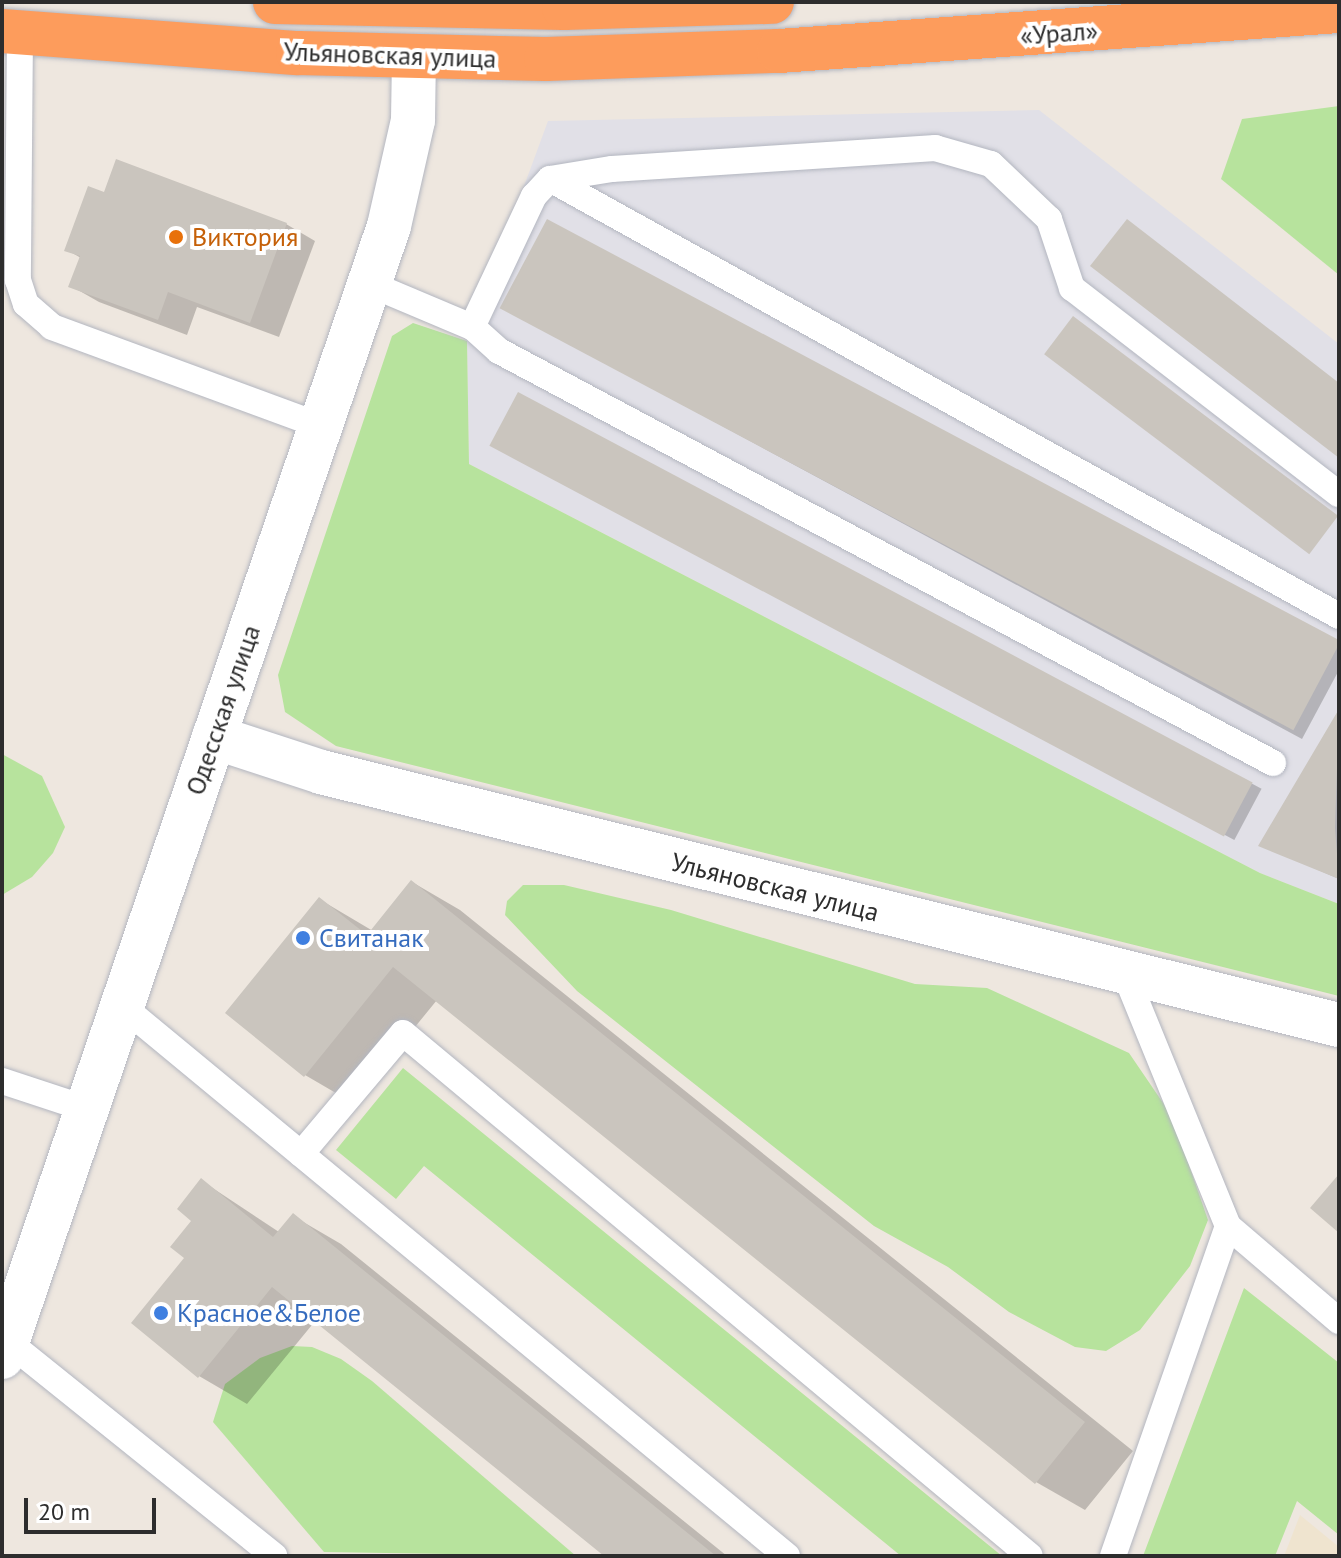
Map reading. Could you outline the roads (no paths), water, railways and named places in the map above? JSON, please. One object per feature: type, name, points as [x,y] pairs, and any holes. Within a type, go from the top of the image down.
[{"type":"highway","name":"Ульяновская улица","points":[[275,2],[415,8],[772,2]]},
{"type":"highway","points":[[414,58],[415,8]]},
{"type":"highway","name":"«Урал»","points":[[779,51],[1339,11]]},
{"type":"highway","name":"Ульяновская улица","points":[[11,32],[414,58],[779,51]]},
{"type":"street","name":"Одесская улица","points":[[5,1349],[370,284],[408,152],[414,58]]},
{"type":"street","name":"Ульяновская улица","points":[[214,737],[321,772],[1339,1025]]},
{"type":"lane","points":[[11,32],[18,280],[26,304],[52,327],[321,426]]},
{"type":"lane","points":[[472,327],[534,196],[550,179],[612,169],[935,148],[991,164],[1049,219],[1072,288],[1339,494]]},
{"type":"lane","points":[[550,179],[1339,616]]},
{"type":"lane","points":[[370,284],[472,327],[499,351],[1273,763]]},
{"type":"lane","points":[[1125,974],[1228,1226],[1339,1321]]},
{"type":"lane","points":[[122,1006],[787,1556]]},
{"type":"lane","points":[[301,1154],[403,1033],[1030,1556]]},
{"type":"lane","points":[[2,1081],[87,1109]]},
{"type":"lane","points":[[1113,1556],[1228,1226]]},
{"type":"lane","points":[[5,1349],[274,1556]]},
{"type":"place","name":"Виктория","points":[[176,237]]},
{"type":"place","name":"Свитанак","points":[[303,938]]},
{"type":"place","name":"Красное&Белое","points":[[161,1313]]}]
